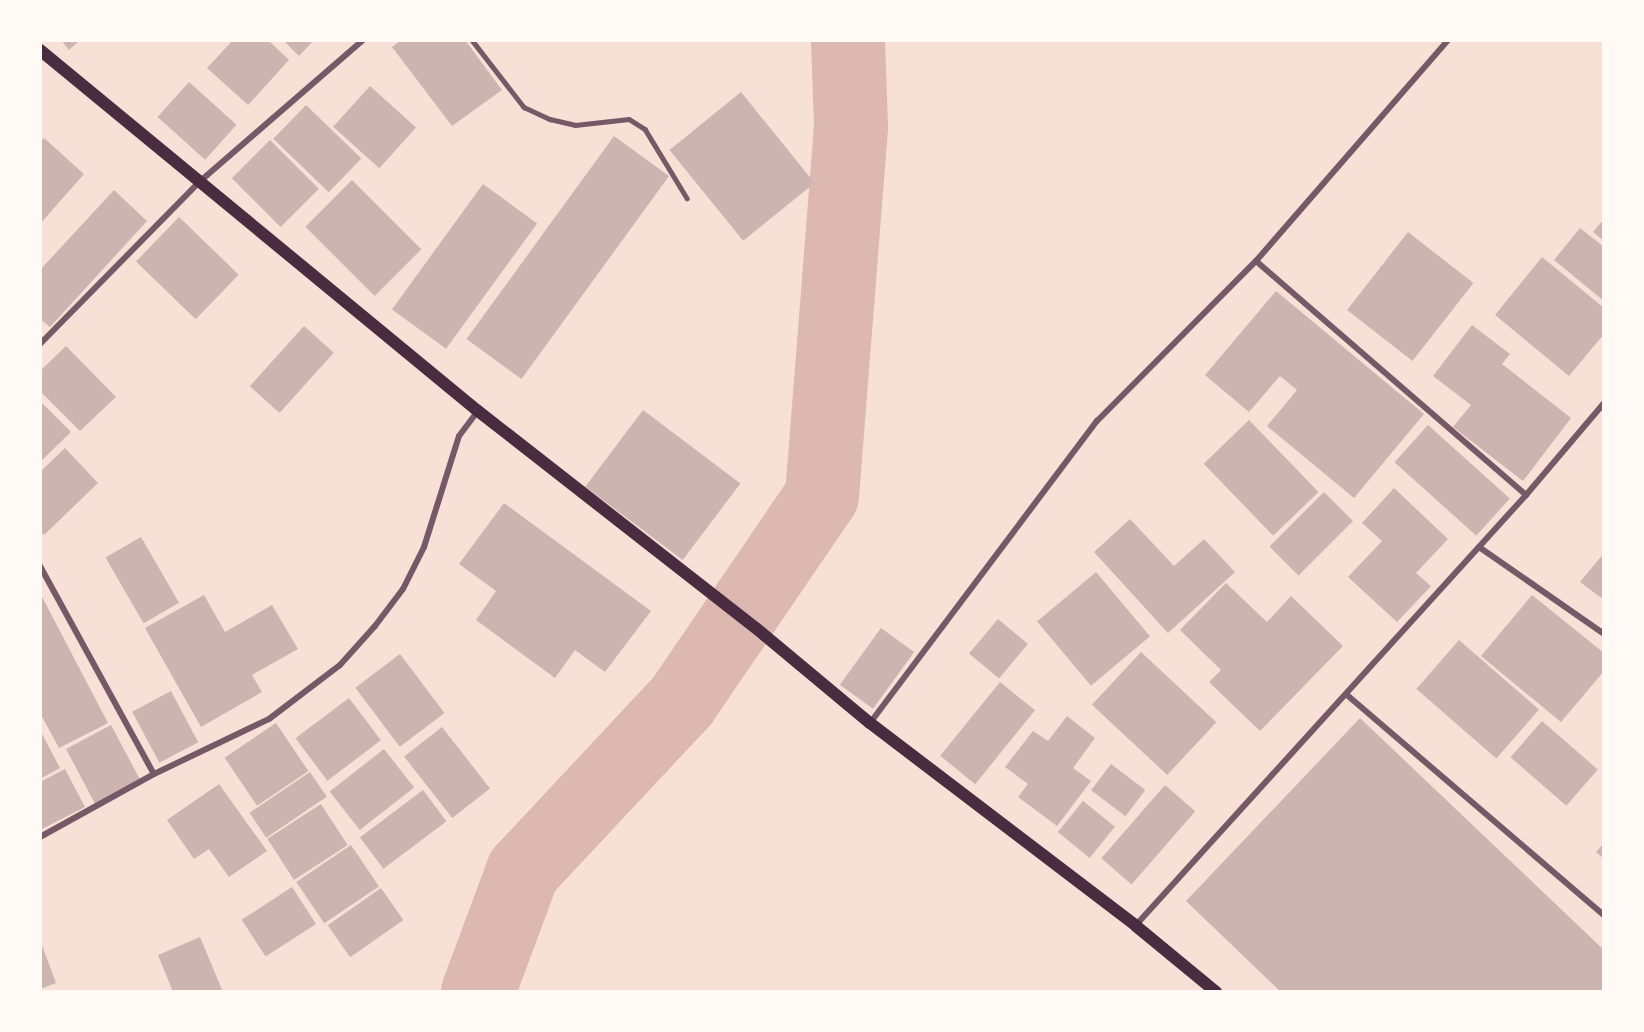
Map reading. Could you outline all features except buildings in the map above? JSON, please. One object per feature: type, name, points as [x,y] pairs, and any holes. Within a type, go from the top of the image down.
[{"type":"main road","points":[[40,50],[198,183],[478,411],[756,629],[870,723],[1136,926],[1216,992]]},
{"type":"street","points":[[40,344],[198,183],[363,40]]},
{"type":"street","points":[[870,723],[1097,421],[1256,261],[1448,40]]},
{"type":"street","points":[[1256,261],[1526,495]]},
{"type":"street","points":[[1136,926],[1526,495],[1604,403]]},
{"type":"street","points":[[40,837],[154,774],[269,719],[340,665],[375,626],[403,589],[424,547],[444,492],[455,445],[478,411]]},
{"type":"street","points":[[1479,547],[1604,634]]},
{"type":"street","points":[[40,566],[154,774]]},
{"type":"street","points":[[1347,695],[1604,915]]},
{"type":"lane","points":[[472,40],[524,107],[550,119],[575,125],[628,119],[645,129],[687,198]]},
{"type":"waterway","points":[[478,992],[523,871],[682,701],[822,496],[851,126],[848,40]]}]
